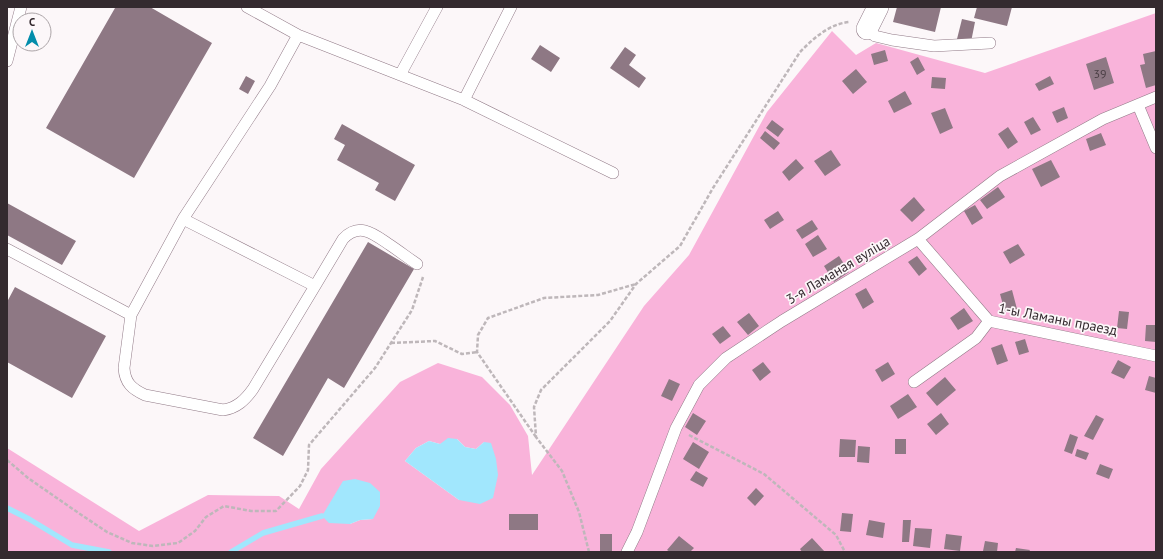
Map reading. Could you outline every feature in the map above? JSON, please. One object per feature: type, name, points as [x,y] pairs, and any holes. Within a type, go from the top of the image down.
[{"type":"lane","points":[[7,61],[21,7]]},
{"type":"lane","points":[[247,7],[298,35],[464,100],[613,173]]},
{"type":"lane","points":[[400,75],[437,7]]},
{"type":"lane","points":[[464,100],[511,7]]},
{"type":"lane","points":[[872,18],[875,36],[892,40],[934,46],[990,43]]},
{"type":"lane","points":[[298,35],[270,86],[183,219],[131,315],[124,376],[134,390],[145,395],[223,410],[231,409],[240,404],[253,389],[343,238],[348,234],[353,231],[360,230],[373,234],[417,264]]},
{"type":"lane","name":"3-я Ламаная вуліца","points":[[627,552],[637,532],[676,428],[699,385],[726,358],[918,238],[1000,176],[1103,119],[1156,97]]},
{"type":"lane","points":[[1138,105],[1156,148]]},
{"type":"lane","points":[[183,219],[315,286]]},
{"type":"lane","name":"1-ы Ламаны праезд","points":[[918,238],[989,321],[1156,356]]},
{"type":"lane","points":[[7,249],[131,315]]},
{"type":"lane","points":[[914,382],[976,338],[989,321]]},
{"type":"path","points":[[536,437],[534,407],[541,390],[610,321],[636,284],[680,246],[713,188],[800,52],[815,36],[839,23],[872,18]]},
{"type":"path","points":[[7,460],[28,478],[108,532],[132,543],[153,546],[178,543],[195,531],[206,517],[224,506],[251,511],[276,511],[300,486],[308,470],[309,445],[375,368],[412,310],[423,276],[417,264]]},
{"type":"path","points":[[589,552],[579,512],[562,471],[536,437],[477,352],[478,335],[488,318],[544,298],[598,295],[636,284]]},
{"type":"path","points":[[391,344],[435,341],[462,354],[477,352]]},
{"type":"path","points":[[676,428],[764,474],[836,535],[845,552]]},
{"type":"shaded area","points":[[1156,13],[1156,552],[7,552],[7,448],[139,531],[208,495],[279,496],[299,509],[321,469],[400,382],[438,363],[482,377],[510,405],[528,436],[532,475],[644,306],[689,255],[767,112],[832,31],[856,55],[876,43],[985,73]],"holes":[[[457,439],[465,447],[476,449],[484,442],[459,500],[405,461],[416,448],[429,441],[440,444]],[[355,479],[373,519],[360,520],[350,524]]]},
{"type":"water","points":[[448,438],[457,439],[465,447],[476,449],[484,442],[491,443],[496,459],[498,475],[493,498],[480,504],[459,500],[405,461],[416,448],[429,441],[440,444]]},
{"type":"water","points":[[355,479],[370,483],[380,492],[380,506],[373,519],[360,520],[350,524],[329,523],[322,516],[343,481]]},
{"type":"building","points":[[113,7],[150,7],[212,43],[134,178],[46,128],[115,8]]},
{"type":"building","points":[[897,7],[941,7],[935,32],[893,22]]},
{"type":"building","points":[[977,7],[1012,7],[1007,26],[974,18]]},
{"type":"building","points":[[962,19],[975,22],[971,42],[957,39]]},
{"type":"building","points":[[540,45],[560,58],[551,72],[531,59]]},
{"type":"building","points":[[625,47],[636,55],[629,65],[646,78],[639,88],[610,68]]},
{"type":"building","points":[[885,50],[888,61],[874,65],[871,54]]},
{"type":"building","points":[[1156,51],[1156,85],[1146,88],[1140,65],[1145,64],[1143,54]]},
{"type":"building","points":[[918,57],[925,70],[917,75],[910,62]]},
{"type":"building","points":[[1106,57],[1114,83],[1094,90],[1086,64]]},
{"type":"building","points":[[856,69],[867,82],[853,94],[842,81]]},
{"type":"building","points":[[246,76],[255,81],[248,94],[239,89]]},
{"type":"building","points":[[1050,76],[1054,84],[1039,91],[1035,84]]},
{"type":"building","points":[[932,77],[946,78],[945,89],[931,88]]},
{"type":"building","points":[[905,91],[912,104],[894,113],[888,101]]},
{"type":"building","points":[[1064,107],[1068,118],[1057,123],[1052,112]]},
{"type":"building","points":[[945,108],[953,128],[940,134],[931,113]]},
{"type":"building","points":[[1033,117],[1041,130],[1031,135],[1024,122]]},
{"type":"building","points":[[772,120],[784,129],[778,137],[766,128]]},
{"type":"building","points":[[342,124],[415,165],[395,201],[375,190],[379,183],[337,160],[345,145],[334,139]]},
{"type":"building","points":[[1008,127],[1018,142],[1008,149],[998,134]]},
{"type":"building","points":[[765,131],[780,143],[774,150],[760,138]]},
{"type":"building","points":[[1101,133],[1106,145],[1090,151],[1086,139]]},
{"type":"building","points":[[831,150],[841,165],[825,176],[814,161]]},
{"type":"building","points":[[796,159],[804,168],[789,181],[782,172]]},
{"type":"building","points":[[1051,160],[1060,177],[1041,187],[1032,169]]},
{"type":"building","points":[[998,187],[1005,197],[987,209],[980,200]]},
{"type":"building","points":[[914,197],[925,210],[912,222],[900,210]]},
{"type":"building","points":[[7,203],[76,241],[62,265],[7,235]]},
{"type":"building","points":[[975,205],[983,218],[972,225],[964,211]]},
{"type":"building","points":[[778,211],[784,220],[770,229],[764,220]]},
{"type":"building","points":[[812,220],[818,229],[802,239],[796,230]]},
{"type":"building","points":[[818,235],[827,249],[813,257],[805,244]]},
{"type":"building","points":[[368,242],[414,269],[344,388],[328,378],[283,456],[253,438]]},
{"type":"building","points":[[1018,244],[1025,255],[1010,264],[1003,252]]},
{"type":"building","points":[[839,256],[849,272],[834,282],[824,266]]},
{"type":"building","points":[[917,256],[927,269],[919,276],[908,262]]},
{"type":"building","points":[[15,287],[106,336],[72,398],[7,362],[7,302]]},
{"type":"building","points":[[866,288],[874,302],[863,309],[855,294]]},
{"type":"building","points":[[1012,290],[1017,309],[1005,312],[1000,294]]},
{"type":"building","points":[[964,308],[973,321],[958,330],[950,318]]},
{"type":"building","points":[[1119,311],[1129,312],[1127,329],[1117,328]]},
{"type":"building","points":[[749,313],[759,326],[748,335],[737,322]]},
{"type":"building","points":[[1146,325],[1156,325],[1156,342],[1145,341]]},
{"type":"building","points":[[723,326],[731,336],[720,344],[712,334]]},
{"type":"building","points":[[1025,339],[1029,352],[1019,355],[1015,342]]},
{"type":"building","points":[[1002,344],[1008,361],[997,365],[991,348]]},
{"type":"building","points":[[1118,360],[1131,367],[1124,379],[1111,373]]},
{"type":"building","points":[[763,362],[771,372],[760,381],[752,370]]},
{"type":"building","points":[[888,362],[895,374],[882,382],[875,370]]},
{"type":"building","points":[[1149,376],[1156,378],[1156,393],[1145,390]]},
{"type":"building","points":[[945,377],[956,390],[937,406],[926,393]]},
{"type":"building","points":[[669,379],[680,384],[672,401],[661,396]]},
{"type":"building","points":[[908,394],[917,407],[898,419],[890,406]]},
{"type":"building","points":[[693,413],[706,421],[697,435],[685,427]]},
{"type":"building","points":[[941,413],[949,424],[936,435],[927,424]]},
{"type":"building","points":[[1096,415],[1104,419],[1093,440],[1084,436]]},
{"type":"building","points":[[1070,434],[1078,437],[1072,454],[1064,451]]},
{"type":"building","points":[[840,439],[856,440],[855,457],[839,457]]},
{"type":"building","points":[[895,439],[906,439],[906,454],[895,454]]},
{"type":"building","points":[[693,442],[709,452],[699,469],[683,459]]},
{"type":"building","points":[[858,446],[870,447],[869,463],[857,462]]},
{"type":"building","points":[[1077,449],[1089,453],[1086,460],[1075,456]]},
{"type":"building","points":[[1100,464],[1113,469],[1109,479],[1096,474]]},
{"type":"building","points":[[696,471],[708,478],[703,487],[690,480]]},
{"type":"building","points":[[756,488],[764,496],[755,506],[747,498]]},
{"type":"building","points":[[842,513],[853,514],[851,532],[840,531]]},
{"type":"building","points":[[509,514],[538,514],[538,530],[509,530]]},
{"type":"building","points":[[869,520],[885,523],[883,538],[866,535]]},
{"type":"building","points":[[903,520],[911,520],[909,542],[902,542]]},
{"type":"building","points":[[915,528],[932,529],[930,548],[913,546]]},
{"type":"building","points":[[600,534],[612,534],[612,552],[600,552]]},
{"type":"building","points":[[946,534],[962,536],[960,551],[944,549]]},
{"type":"building","points":[[679,536],[694,548],[690,552],[670,552],[667,550]]},
{"type":"building","points":[[812,538],[825,552],[802,552],[800,549]]},
{"type":"building","points":[[985,541],[998,543],[997,552],[983,551]]},
{"type":"building","points":[[1016,548],[1030,550],[1029,552],[1015,552]]},
{"type":"waterway","points":[[7,508],[29,519],[72,545],[109,552]]},
{"type":"waterway","points":[[231,552],[263,533],[322,516]]}]
